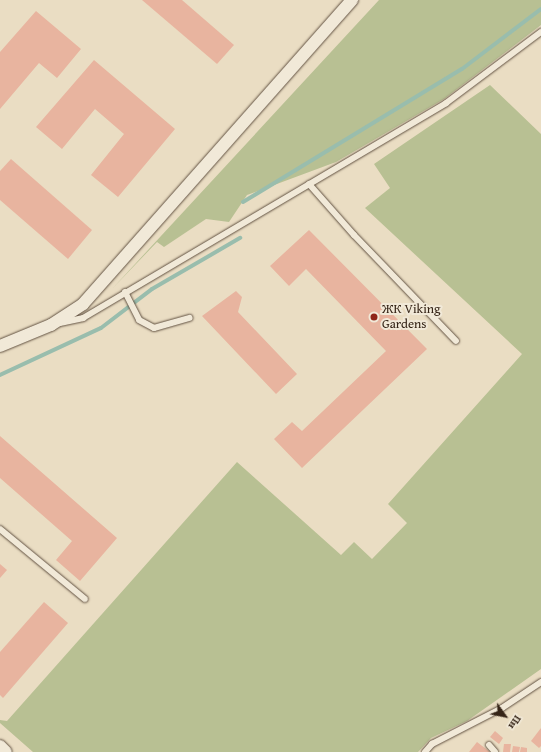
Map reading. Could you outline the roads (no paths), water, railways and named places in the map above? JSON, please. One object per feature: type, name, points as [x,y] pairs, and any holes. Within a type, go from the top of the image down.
[{"type":"street","points":[[0,346],[51,325],[73,312],[98,288],[352,0]]},
{"type":"street","points":[[0,746],[6,752]]},
{"type":"lane","points":[[51,325],[83,318],[446,103],[541,32]]},
{"type":"lane","points":[[309,184],[354,235],[456,340]]},
{"type":"lane","points":[[125,292],[139,320],[154,328],[190,318]]},
{"type":"lane","points":[[0,529],[85,599]]},
{"type":"lane","points":[[425,752],[432,744],[502,708],[541,682]]},
{"type":"lane","points":[[489,745],[495,752]]},
{"type":"waterway","points":[[243,202],[462,69],[541,9]]},
{"type":"waterway","points":[[0,375],[101,328],[152,289],[240,238]]},
{"type":"place","name":"ЖК Viking Gardens","points":[[374,317]]}]
